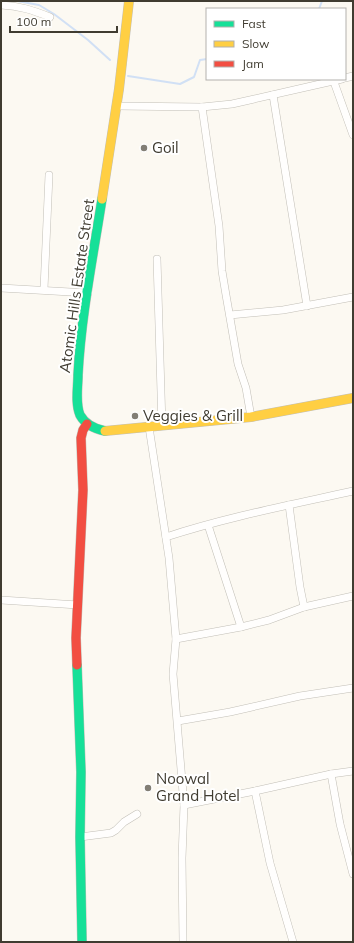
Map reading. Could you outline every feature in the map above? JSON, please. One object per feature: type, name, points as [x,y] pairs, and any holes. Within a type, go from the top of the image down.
[{"type":"street","name":"Atomic Hills Estate Street","points":[[86,424],[80,414],[78,406],[78,371],[88,293],[117,106],[129,1]]},
{"type":"street","points":[[1,5],[28,8],[50,17]]},
{"type":"street","points":[[117,106],[202,107],[232,104],[339,80]]},
{"type":"street","points":[[334,82],[353,135]]},
{"type":"street","points":[[273,95],[307,306]]},
{"type":"street","points":[[202,107],[219,226],[222,271],[238,364],[246,388],[251,417]]},
{"type":"street","points":[[44,289],[49,175]]},
{"type":"street","points":[[157,259],[162,426]]},
{"type":"street","points":[[1,288],[44,289],[88,293]]},
{"type":"street","points":[[230,315],[307,306],[353,297]]},
{"type":"street","points":[[82,942],[80,837],[81,764],[76,638],[83,490],[81,438],[83,430],[86,424],[101,431],[149,428],[251,417],[353,398]]},
{"type":"street","points":[[149,428],[158,497],[166,537],[176,639],[173,674],[184,805],[182,858],[183,942]]},
{"type":"street","points":[[166,537],[289,505],[353,491]]},
{"type":"street","points":[[289,505],[304,607]]},
{"type":"street","points":[[208,525],[241,627]]},
{"type":"street","points":[[176,639],[241,627],[269,620],[304,607],[353,596]]},
{"type":"street","points":[[1,600],[39,604],[78,605]]},
{"type":"street","points":[[178,721],[230,712],[292,697],[353,688]]},
{"type":"street","points":[[184,805],[331,774],[353,771]]},
{"type":"street","points":[[331,774],[340,824],[353,874]]},
{"type":"street","points":[[255,791],[270,863],[293,942]]},
{"type":"street","points":[[80,837],[111,833],[124,822],[137,814]]},
{"type":"waterway","points":[[17,1],[39,5],[54,14],[88,40],[110,60]]},
{"type":"waterway","points":[[319,8],[322,1]]},
{"type":"waterway","points":[[128,76],[180,84],[194,77],[200,60],[206,59]]},
{"type":"traffic: fast","points":[[102,199],[82,331],[77,400],[78,410],[85,421],[94,427],[105,431]]},
{"type":"traffic: fast","points":[[77,665],[81,772],[80,837],[82,942]]},
{"type":"traffic: slow","points":[[102,199],[119,89],[129,1]]},
{"type":"traffic: slow","points":[[105,431],[251,417],[353,398]]},
{"type":"traffic: jam","points":[[77,665],[76,638],[83,490],[81,438],[83,430],[87,424]]},
{"type":"place","name":"Goil","points":[[144,148]]},
{"type":"place","name":"Veggies & Grill","points":[[135,416]]},
{"type":"place","name":"Noowal Grand Hotel","points":[[148,788]]}]
